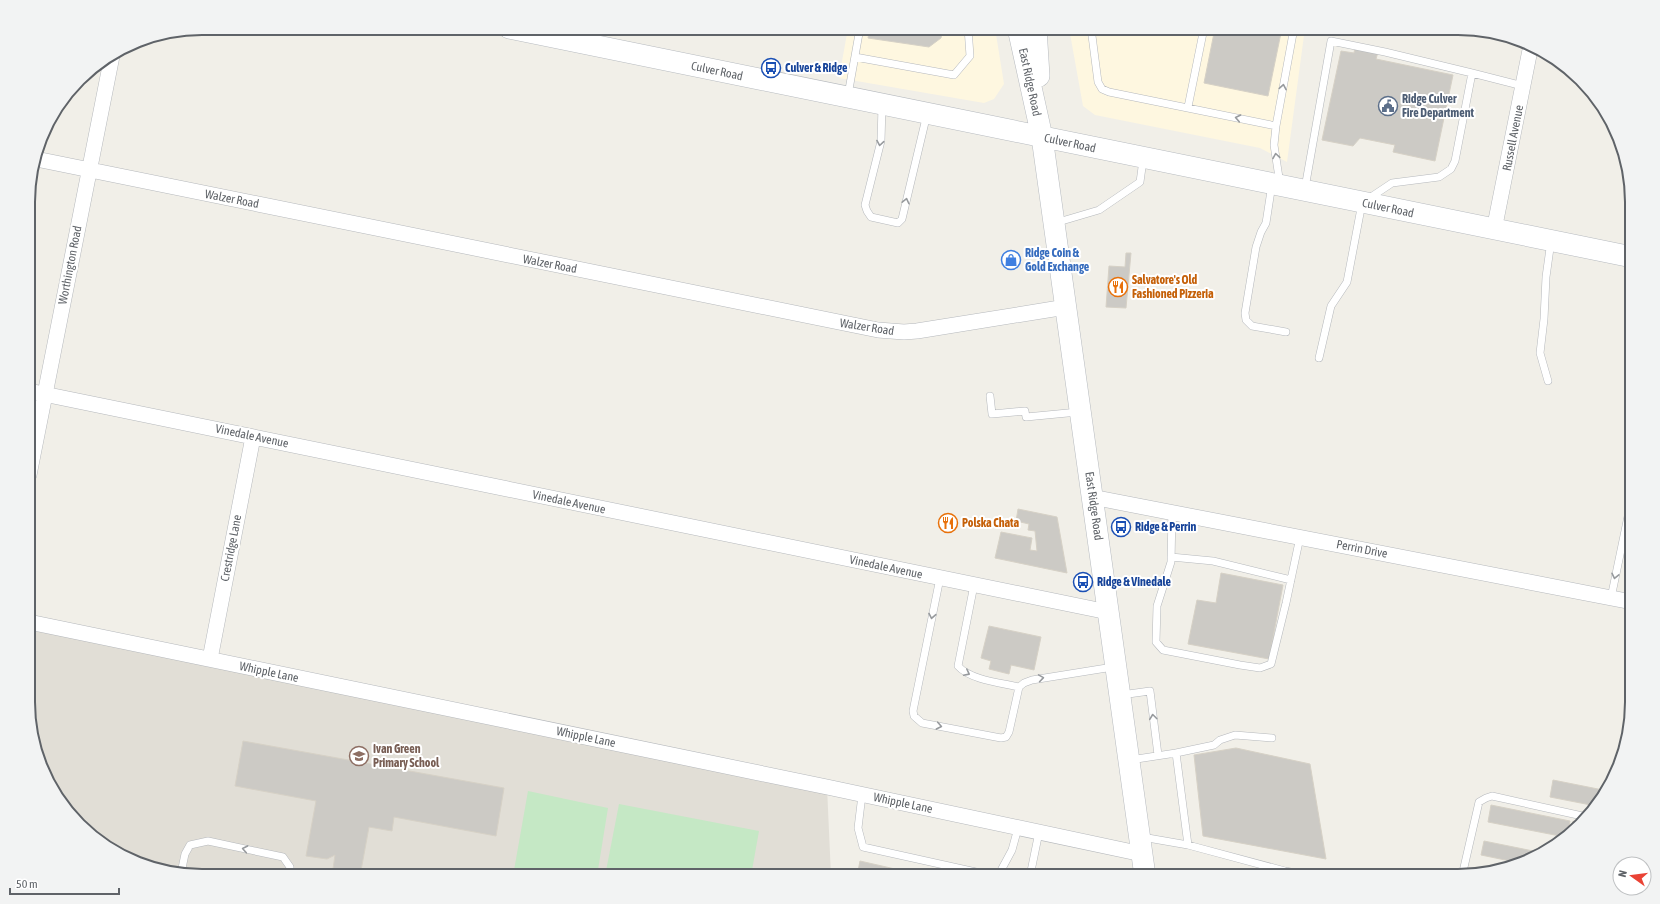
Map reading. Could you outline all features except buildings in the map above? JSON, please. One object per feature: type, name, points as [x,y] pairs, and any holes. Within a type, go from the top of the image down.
[{"type":"main road","name":"Culver Road","points":[[543,35],[1625,256]]},
{"type":"main road","name":"East Ridge Road","points":[[1020,35],[1042,137],[1144,869]]},
{"type":"main road","name":"East Ridge Road","points":[[1036,35],[1042,137]]},
{"type":"street","name":"Russell Avenue","points":[[1494,230],[1530,51]]},
{"type":"street","name":"Worthington Road","points":[[35,448],[111,62]]},
{"type":"street","name":"Walzer Road","points":[[41,160],[878,330],[898,332],[917,331],[1066,307]]},
{"type":"street","name":"Vinedale Avenue","points":[[35,391],[1108,612]]},
{"type":"street","name":"Crestridge Lane","points":[[210,659],[253,437]]},
{"type":"street","name":"Perrin Drive","points":[[1092,497],[1625,601]]},
{"type":"street","name":"Whipple Lane","points":[[35,623],[1018,828],[1141,846]]},
{"type":"lane","points":[[847,97],[859,35]]},
{"type":"lane","points":[[855,57],[954,75],[970,56],[968,35]]},
{"type":"lane","points":[[1092,35],[1098,82],[1102,89],[1109,92],[1276,126]]},
{"type":"lane","points":[[1188,108],[1203,35]]},
{"type":"lane","points":[[1286,332],[1252,326],[1246,320],[1245,313],[1256,247],[1266,223],[1276,185],[1274,145],[1276,126],[1293,35]]},
{"type":"lane","points":[[1305,191],[1331,41],[1385,52],[1523,86]]},
{"type":"lane","points":[[1319,358],[1331,306],[1347,282],[1362,203],[1392,183],[1439,177],[1451,169],[1472,73]]},
{"type":"lane","points":[[882,104],[880,141],[865,204],[871,217],[898,224],[902,219],[927,113]]},
{"type":"lane","points":[[1054,224],[1099,210],[1140,182],[1143,158]]},
{"type":"lane","points":[[1548,381],[1540,354],[1544,319],[1546,278],[1551,241]]},
{"type":"lane","points":[[990,396],[992,414],[1025,411],[1026,417],[1080,411]]},
{"type":"lane","points":[[1172,512],[1171,557],[1157,606],[1156,642],[1163,650],[1240,666],[1260,668],[1271,664],[1300,537]]},
{"type":"lane","points":[[1611,598],[1625,531]]},
{"type":"lane","points":[[1171,557],[1213,561],[1291,580]]},
{"type":"lane","points":[[940,578],[913,711],[914,716],[922,723],[1002,738],[1006,737],[1009,732],[1019,687],[1024,683],[1032,680],[1116,666]]},
{"type":"lane","points":[[974,585],[958,666],[963,672],[972,676],[1019,687]]},
{"type":"lane","points":[[1120,695],[1150,691],[1158,756]]},
{"type":"lane","points":[[1129,760],[1176,753],[1214,745],[1220,740],[1235,735],[1272,738]]},
{"type":"lane","points":[[1176,753],[1188,845]]},
{"type":"lane","points":[[862,795],[858,828],[863,847],[962,869]]},
{"type":"lane","points":[[1464,869],[1478,802],[1486,798],[1492,796],[1580,816]]},
{"type":"lane","points":[[1002,869],[1012,850],[1018,828]]},
{"type":"lane","points":[[1031,869],[1039,832]]},
{"type":"lane","points":[[181,868],[185,854],[190,845],[208,842],[283,857],[290,869]]},
{"type":"lane","points":[[1141,846],[1188,845],[1278,869]]},
{"type":"shaded area","points":[[847,35],[996,35],[1004,84],[994,99],[984,103],[839,78]]},
{"type":"shaded area","points":[[1070,35],[1304,35],[1287,162],[1260,148],[1095,115],[1083,106]]},
{"type":"shaded area","name":"Ivan Green Primary School","points":[[35,622],[827,787],[831,869],[191,869],[169,866],[128,852],[100,835],[76,812],[57,786],[44,756],[36,724]]},
{"type":"green space","points":[[528,791],[608,808],[598,869],[514,869]]},
{"type":"green space","points":[[619,804],[759,831],[752,869],[606,869]]},
{"type":"place","name":"Culver & Ridge","points":[[771,68]]},
{"type":"place","name":"Ridge Culver Fire Department","points":[[1388,106]]},
{"type":"place","name":"Ridge Coin & Gold Exchange","points":[[1011,260]]},
{"type":"place","name":"Salvatore's Old Fashioned Pizzeria","points":[[1118,287]]},
{"type":"place","name":"Polska Chata","points":[[948,523]]},
{"type":"place","name":"Ridge & Perrin","points":[[1121,527]]},
{"type":"place","name":"Ridge & Vinedale","points":[[1083,582]]},
{"type":"place","name":"Ivan Green Primary School","points":[[359,756]]}]
